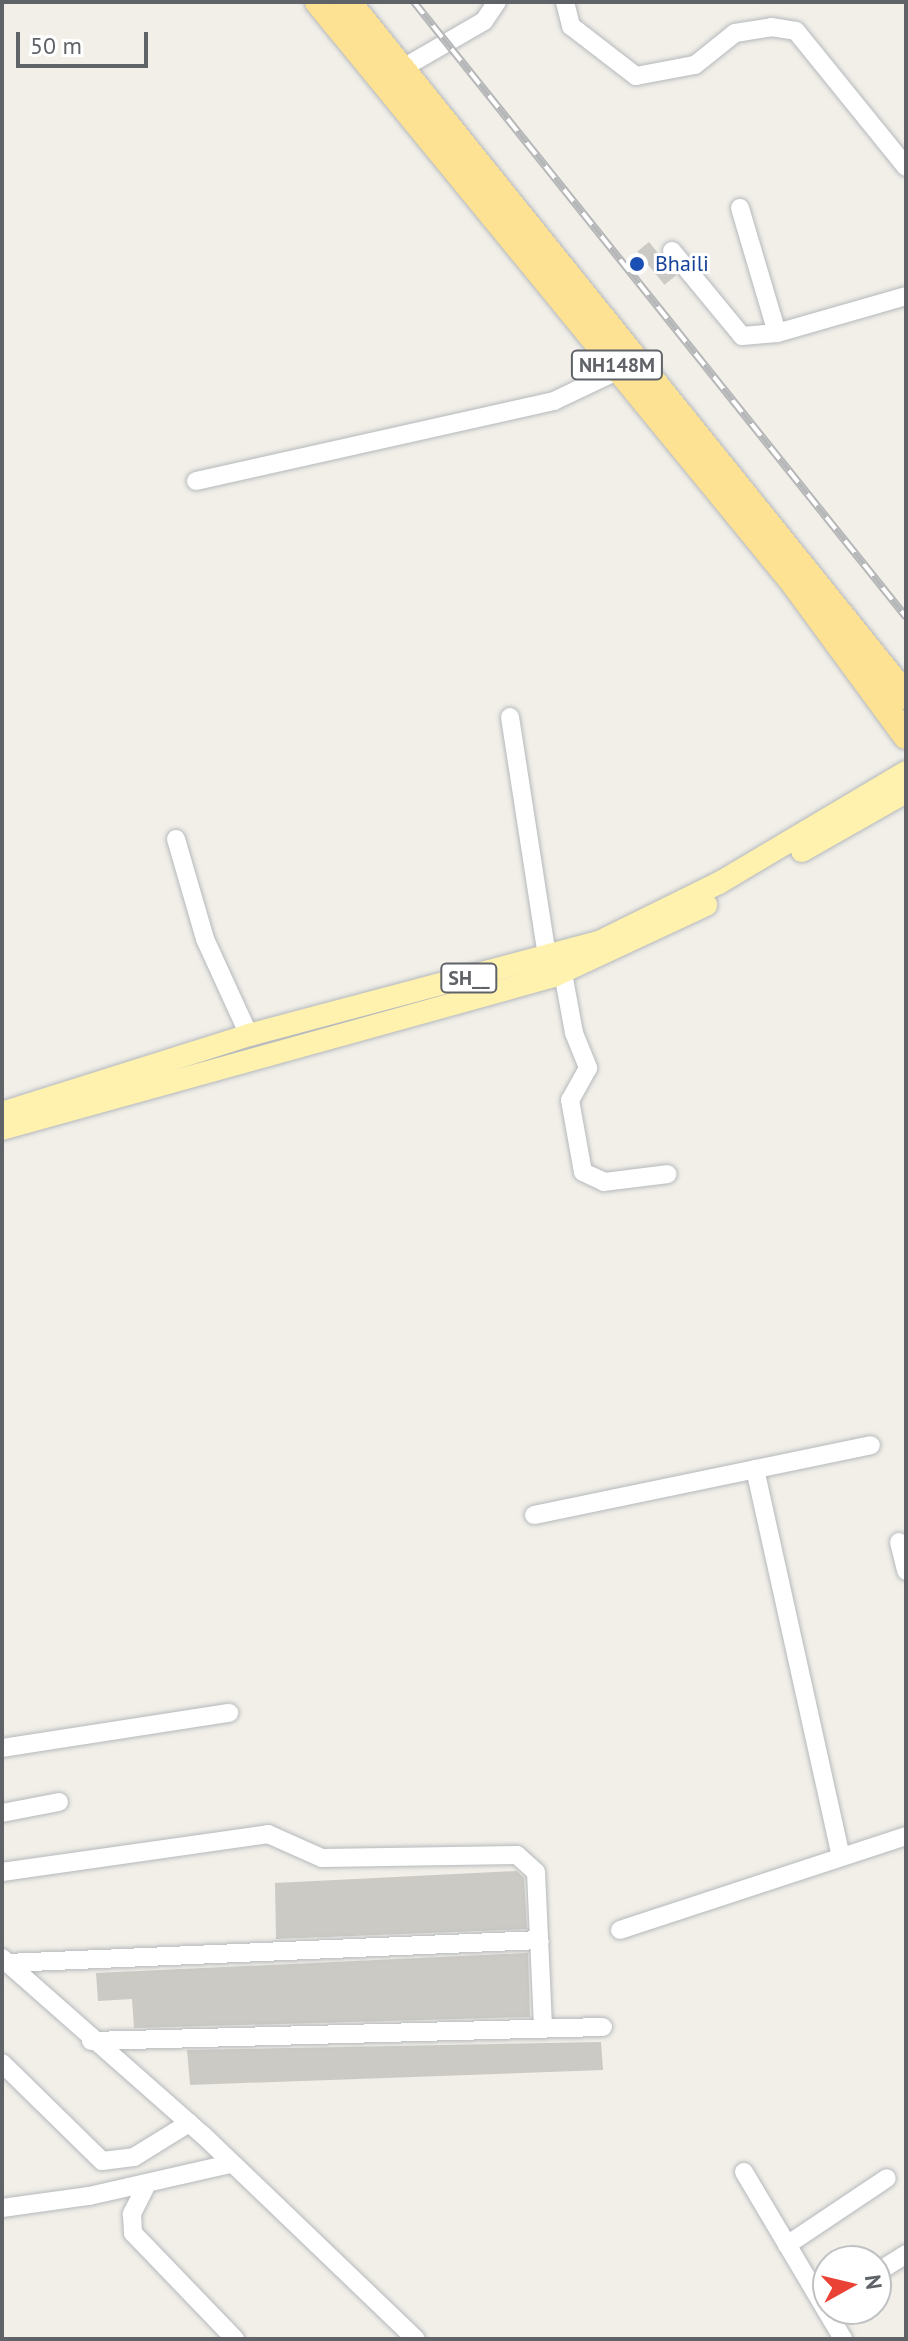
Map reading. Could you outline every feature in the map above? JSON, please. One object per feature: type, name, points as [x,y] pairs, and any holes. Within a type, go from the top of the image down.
[{"type":"highway","name":"NH148M","points":[[318,2],[793,582],[906,736]]},
{"type":"highway","name":"NH148M","points":[[348,2],[906,696]]},
{"type":"main road","name":"SH__","points":[[2,1129],[599,942],[719,883],[906,772]]},
{"type":"main road","name":"SH__","points":[[2,1113],[249,1035],[665,928],[906,792]]},
{"type":"main road","points":[[864,816],[906,814]]},
{"type":"street","points":[[403,68],[484,21],[497,2]]},
{"type":"street","points":[[565,2],[571,26],[636,76],[695,65],[746,30],[796,31],[906,167]]},
{"type":"street","points":[[740,208],[777,333]]},
{"type":"street","points":[[672,251],[742,336],[777,333],[906,296]]},
{"type":"street","points":[[196,481],[554,401],[621,369]]},
{"type":"street","points":[[510,717],[541,921],[574,1033],[587,1059],[587,1073],[570,1100],[583,1172],[596,1182],[668,1174]]},
{"type":"street","points":[[176,839],[205,939],[249,1035]]},
{"type":"street","points":[[534,1515],[871,1445]]},
{"type":"street","points":[[755,1469],[841,1857]]},
{"type":"street","points":[[899,1542],[906,1571]]},
{"type":"street","points":[[2,1748],[229,1713]]},
{"type":"street","points":[[2,1813],[59,1802]]},
{"type":"street","points":[[2,1872],[268,1834],[286,1838],[312,1857],[517,1855],[536,1872],[543,2028]]},
{"type":"street","points":[[620,1930],[906,1836]]},
{"type":"street","points":[[5,1960],[540,1940]]},
{"type":"street","points":[[5,1960],[91,2041],[196,2129],[416,2339]]},
{"type":"street","points":[[91,2041],[603,2027]]},
{"type":"street","points":[[2,2063],[102,2161],[134,2157],[196,2129]]},
{"type":"street","points":[[2,2208],[147,2184],[227,2160]]},
{"type":"street","points":[[744,2172],[812,2284]]},
{"type":"street","points":[[787,2245],[887,2178]]},
{"type":"street","points":[[147,2184],[132,2214],[133,2233],[235,2339]]},
{"type":"building","name":"Bhaili","points":[[649,242],[676,275],[664,285],[637,251]]},
{"type":"building","points":[[517,1871],[524,1878],[527,1929],[276,1939],[275,1883]]},
{"type":"building","points":[[528,1953],[530,2017],[134,2028],[132,1999],[98,2001],[96,1973]]},
{"type":"building","points":[[601,2042],[603,2070],[190,2085],[187,2050]]},
{"type":"railway","points":[[414,2],[906,617]]},
{"type":"place","name":"Bhaili","points":[[637,264]]}]
